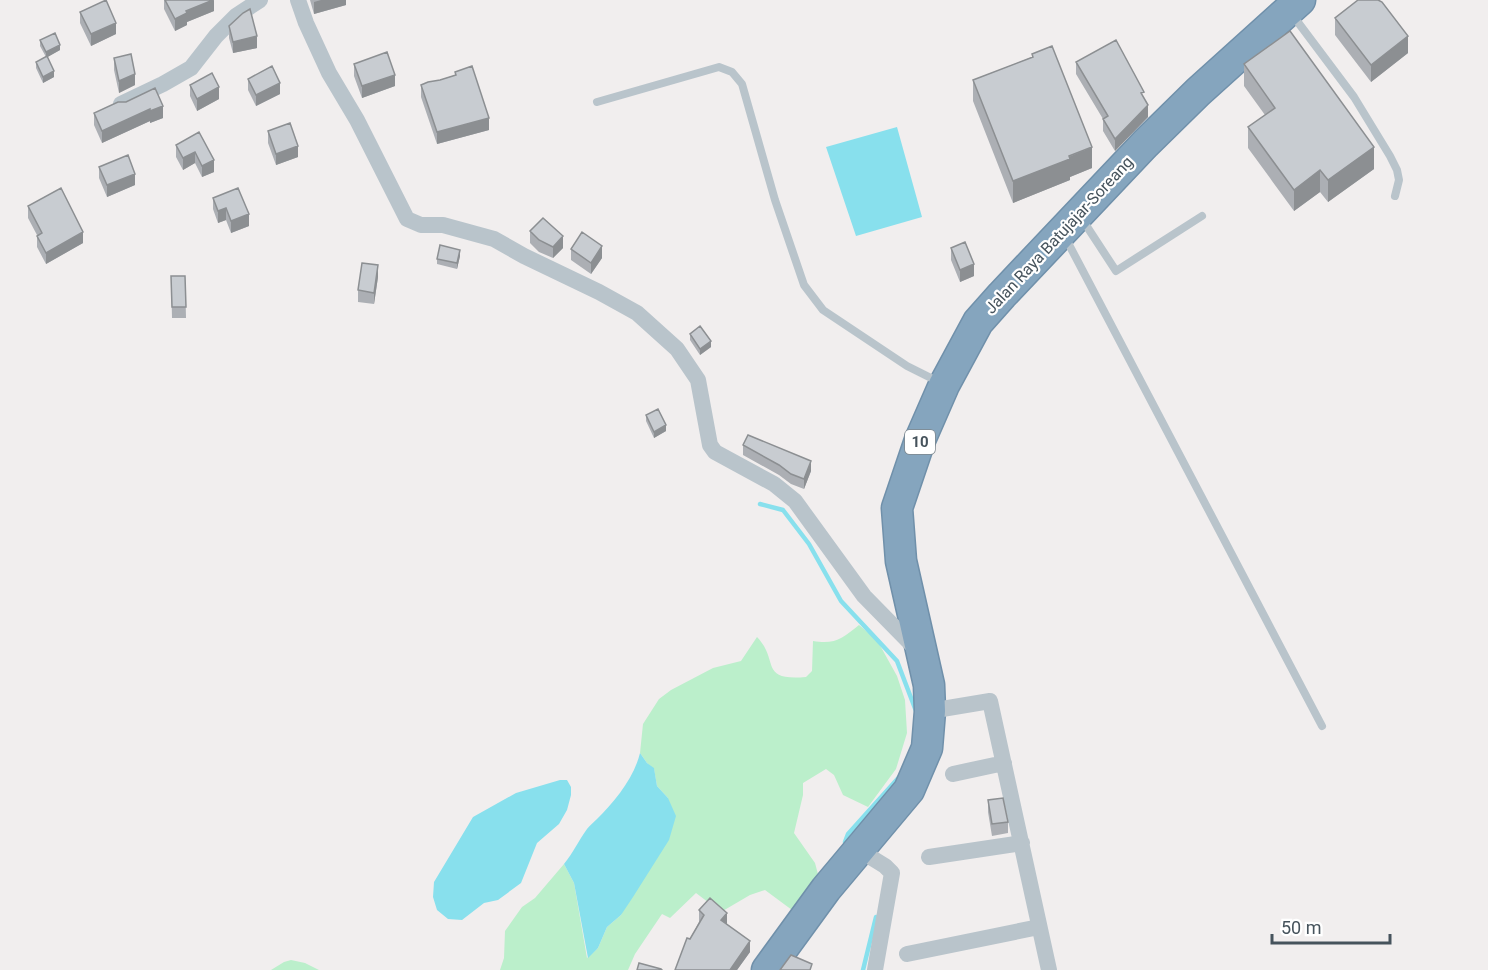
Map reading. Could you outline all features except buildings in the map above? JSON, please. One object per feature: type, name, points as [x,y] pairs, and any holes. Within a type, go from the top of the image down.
[{"type":"highway","name":"Jalan Raya Batujajar-Soreang","points":[[767,970],[826,889],[909,790],[927,748],[930,711],[929,686],[901,561],[897,508],[912,462],[944,385],[978,322],[1070,223],[1198,92],[1295,5]]},
{"type":"street","points":[[121,104],[164,84],[191,68],[216,36],[236,16],[260,0]]},
{"type":"street","points":[[298,0],[329,73],[357,120],[407,219],[421,225],[443,225],[494,239],[637,313],[676,349],[698,380],[710,445],[715,452],[774,484],[795,501],[864,596],[922,655]]},
{"type":"street","points":[[930,711],[990,701],[1049,970]]},
{"type":"street","points":[[953,774],[1004,763]]},
{"type":"street","points":[[929,856],[1022,843]]},
{"type":"street","points":[[863,844],[872,858],[892,873],[874,970]]},
{"type":"street","points":[[907,954],[1039,927]]},
{"type":"lane","points":[[1295,5],[1390,156],[1399,180],[1395,195]]},
{"type":"lane","points":[[597,102],[719,67],[732,72],[742,84],[775,200],[804,285],[811,296],[823,310],[908,366],[944,385]]},
{"type":"lane","points":[[1070,223],[1116,271],[1202,216]]},
{"type":"lane","points":[[1070,223],[1322,726]]},
{"type":"green space","points":[[859,625],[877,640],[897,676],[905,700],[907,733],[896,769],[868,807],[843,795],[834,775],[826,769],[803,783],[803,795],[794,833],[815,863],[819,878],[792,910],[765,890],[750,895],[721,912],[696,893],[670,918],[662,914],[635,954],[628,970],[500,970],[504,958],[505,931],[522,907],[535,898],[564,864],[574,883],[587,958],[598,948],[607,927],[621,915],[668,798],[657,786],[654,769],[640,753],[643,724],[659,699],[671,690],[713,668],[741,661],[757,637],[764,646],[775,672],[781,676],[806,677],[812,671],[813,641],[833,641],[848,634]]},
{"type":"green space","points":[[291,960],[305,963],[319,970],[271,970]]},
{"type":"water","points":[[897,127],[922,217],[856,236],[826,147]]},
{"type":"water","points":[[640,753],[654,768],[657,786],[668,798],[676,816],[669,840],[621,915],[607,927],[598,948],[588,958],[574,883],[564,864],[587,829],[623,789]]},
{"type":"water","points":[[567,780],[571,787],[567,810],[559,824],[537,843],[521,883],[498,900],[484,903],[462,920],[448,919],[437,910],[433,897],[434,882],[473,817],[516,793]]},
{"type":"waterway","points":[[760,504],[783,510],[809,544],[841,601],[897,661],[916,711]]},
{"type":"waterway","points":[[849,845],[845,842],[848,834],[901,775]]},
{"type":"waterway","points":[[863,970],[876,917]]}]
